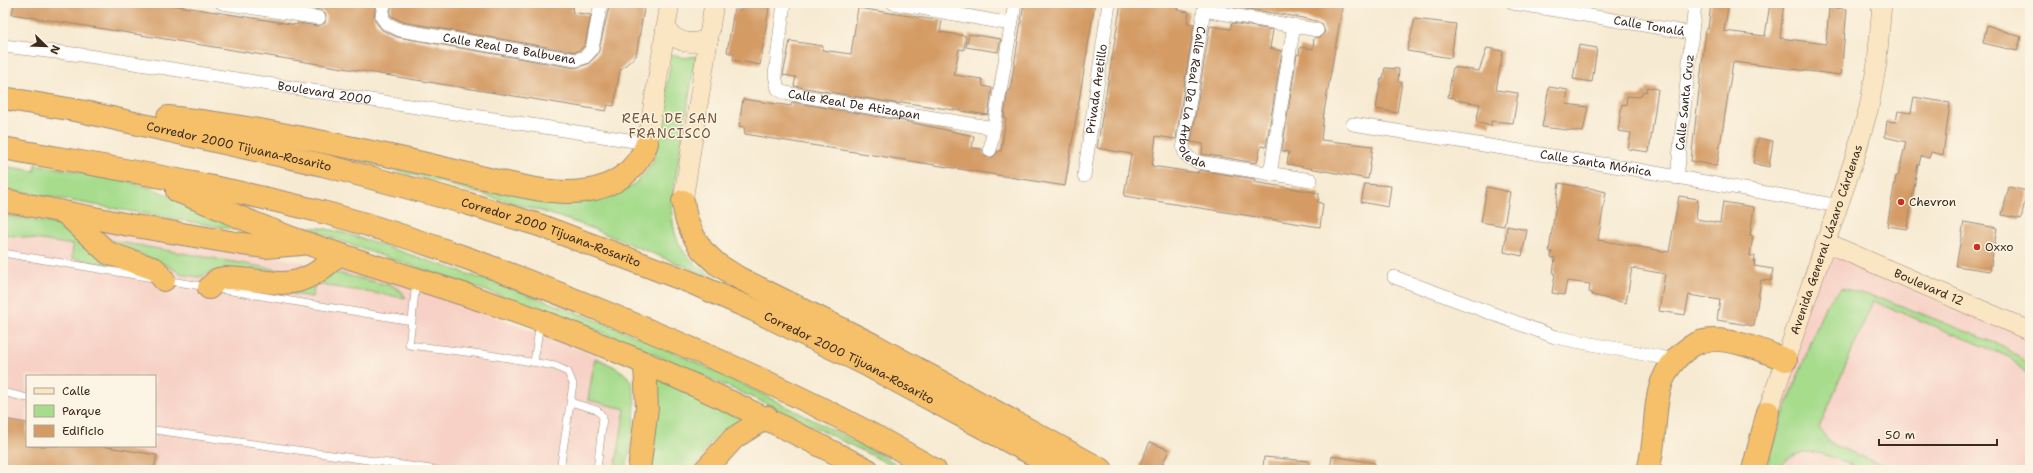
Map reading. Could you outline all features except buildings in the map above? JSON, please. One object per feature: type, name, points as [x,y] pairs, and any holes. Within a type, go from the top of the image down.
[{"type":"highway","name":"Corredor 2000 Tijuana-Rosarito","points":[[3,98],[80,111],[322,165],[466,203],[539,225],[690,282],[754,310],[870,367],[1062,470]]},
{"type":"highway","points":[[80,111],[129,112],[267,132],[370,151],[509,183],[566,192],[584,191],[614,182],[634,166],[642,155],[647,143]]},
{"type":"highway","points":[[3,148],[240,193],[331,215],[450,252],[522,279],[655,333],[766,382],[838,416],[935,470]]},
{"type":"highway","points":[[121,170],[306,244],[417,279],[540,321],[645,363],[700,386],[767,417],[868,470]]},
{"type":"highway","points":[[3,200],[65,213],[242,244],[265,247],[306,244]]},
{"type":"highway","points":[[683,201],[686,218],[693,235],[702,250],[717,264],[739,278],[872,344],[1102,470]]},
{"type":"highway","points":[[65,213],[108,253],[154,269],[164,280]]},
{"type":"highway","points":[[209,288],[218,279],[224,278],[291,284],[301,282],[320,270],[339,254]]},
{"type":"highway","points":[[1648,470],[1653,454],[1659,391],[1666,372],[1684,351],[1700,342],[1714,341],[1753,347],[1786,360]]},
{"type":"highway","points":[[639,470],[647,408],[645,363]]},
{"type":"highway","points":[[1753,470],[1768,412]]},
{"type":"highway","points":[[705,470],[734,438],[767,417]]},
{"type":"main road","points":[[647,143],[670,3]]},
{"type":"main road","points":[[683,201],[714,3]]},
{"type":"main road","name":"Avenida General Lázaro Cárdenas","points":[[1748,470],[1827,243],[1855,157],[1869,107],[1877,64],[1882,3]]},
{"type":"main road","points":[[665,29],[672,36],[691,44],[709,38]]},
{"type":"main road","name":"Boulevard 12","points":[[1827,243],[2030,331]]},
{"type":"street","points":[[222,3],[289,8],[319,18]]},
{"type":"street","name":"Calle Real De Balbuena","points":[[384,3],[382,17],[391,26],[400,30],[576,60],[586,57],[592,49],[601,3]]},
{"type":"street","name":"Calle Real De Atizapan","points":[[784,3],[775,75],[778,89],[785,93],[994,128]]},
{"type":"street","points":[[893,3],[1011,24]]},
{"type":"street","points":[[990,150],[1015,3]]},
{"type":"street","name":"Privada Aretillo","points":[[1084,176],[1109,3]]},
{"type":"street","name":"Calle Tonalá","points":[[1512,3],[1691,34]]},
{"type":"street","name":"Calle Santa Cruz","points":[[1677,178],[1695,3]]},
{"type":"street","name":"Calle Real De La Arboleda","points":[[1311,180],[1198,162],[1188,157],[1183,151],[1183,144],[1204,6],[1318,30]]},
{"type":"street","points":[[1270,174],[1294,26]]},
{"type":"street","name":"Boulevard 2000","points":[[3,46],[82,56],[647,143]]},
{"type":"street","name":"Calle Santa Mónica","points":[[1353,124],[1839,206]]},
{"type":"street","points":[[1394,277],[1555,337],[1675,360]]},
{"type":"lane","points":[[3,253],[412,321]]},
{"type":"lane","points":[[417,279],[409,345],[534,362],[555,366],[568,372],[573,384],[560,470]]},
{"type":"lane","points":[[534,362],[540,321]]},
{"type":"lane","points":[[3,392],[26,398]]},
{"type":"lane","points":[[570,402],[597,410],[603,416],[597,470]]},
{"type":"lane","points":[[156,430],[438,470]]},
{"type":"shaded area","points":[[3,206],[395,279],[602,358],[624,373],[630,395],[622,470],[3,470]]},
{"type":"shaded area","points":[[1818,234],[2030,325],[2030,470],[1746,470]]},
{"type":"green space","points":[[672,54],[685,58],[696,56],[672,199],[674,230],[678,242],[684,252],[693,261],[703,270],[730,285],[583,225],[544,212],[313,149],[590,200],[611,196],[621,192],[637,182],[644,175],[655,156]]},
{"type":"green space","points":[[35,164],[128,181],[154,189],[254,233],[3,189],[3,166],[35,171]]},
{"type":"green space","points":[[3,215],[65,226],[109,265],[72,258],[73,245],[3,234]]},
{"type":"green space","points":[[304,227],[322,228],[348,234],[506,287],[624,331],[725,376],[909,470],[901,470],[774,407],[642,349],[564,317],[356,247]]},
{"type":"green space","points":[[102,239],[291,272],[288,278],[224,268],[199,277],[184,275],[160,262]]},
{"type":"green space","points":[[333,272],[393,286],[402,292],[406,298],[315,284],[312,297],[287,293]]},
{"type":"green space","points":[[1841,288],[1884,299],[2003,346],[2018,356],[2030,368],[2030,377],[2009,357],[1873,301],[1819,428],[1831,444],[1895,470],[1867,470],[1831,457],[1809,452],[1798,454],[1787,460],[1776,470],[1766,470],[1783,415],[1825,306]]},
{"type":"green space","points":[[595,358],[620,370],[627,376],[632,384],[635,407],[626,470],[615,470],[625,409],[588,400]]},
{"type":"green space","points":[[656,377],[752,420],[740,422],[731,426],[716,436],[694,470],[646,470]]},
{"type":"place","name":"Chevron","points":[[1901,202]]},
{"type":"place","name":"Oxxo","points":[[1977,247]]},
{"type":"district","name":"REAL DE SAN FRANCISCO","points":[[670,126]]}]
